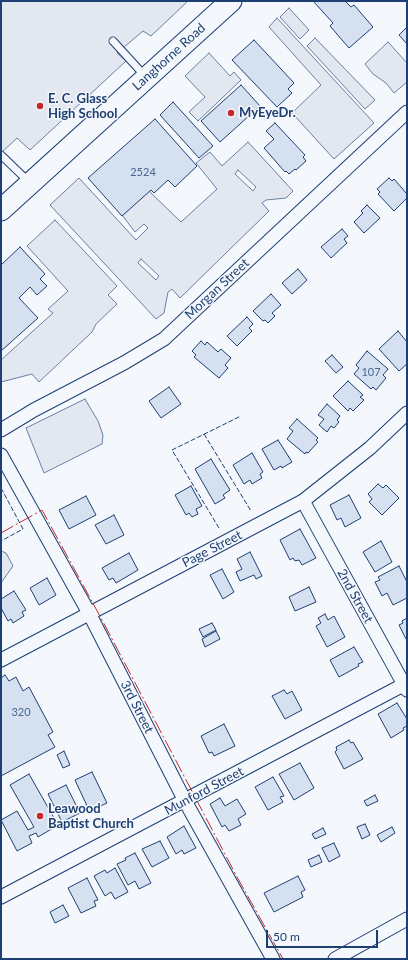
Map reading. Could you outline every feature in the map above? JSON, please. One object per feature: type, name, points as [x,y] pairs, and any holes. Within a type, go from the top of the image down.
[{"type":"main road","name":"Langhorne Road","points":[[1,210],[231,1]]},
{"type":"street","name":"Morgan Street","points":[[1,430],[34,410],[164,339],[407,112]]},
{"type":"street","name":"Page Street","points":[[1,660],[303,501],[370,448],[407,413]]},
{"type":"street","name":"3rd Street","points":[[1,455],[89,613],[185,801],[273,959]]},
{"type":"street","name":"2nd Street","points":[[303,501],[406,686]]},
{"type":"street","name":"Munford Street","points":[[1,897],[406,686]]},
{"type":"street","points":[[335,959],[407,919]]},
{"type":"lane","points":[[113,41],[147,78]]},
{"type":"lane","points":[[1,155],[31,183]]},
{"type":"shaded area","name":"E. C. Glass High School","points":[[1,1],[188,1],[151,36],[143,31],[117,53],[126,61],[30,150],[17,138],[1,153]]},
{"type":"shaded area","points":[[289,8],[309,30],[300,39],[280,17]]},
{"type":"shaded area","points":[[277,18],[374,123],[334,159],[292,113],[321,85],[269,27]]},
{"type":"shaded area","points":[[315,38],[375,100],[365,109],[307,46]]},
{"type":"shaded area","points":[[388,42],[407,63],[407,82],[394,93],[386,83],[373,74],[365,64]]},
{"type":"shaded area","points":[[209,53],[230,76],[234,72],[241,80],[198,121],[189,112],[205,97],[185,76]]},
{"type":"shaded area","points":[[248,142],[293,191],[286,198],[266,200],[262,203],[269,211],[180,298],[172,289],[168,292],[164,313],[156,319],[50,205],[79,178],[136,240],[148,228],[144,224],[135,232],[122,215],[149,191],[181,222],[217,189],[196,163],[210,152],[222,166]],"holes":[[[238,170],[256,187],[253,191],[235,174]],[[141,259],[159,276],[156,280],[138,263]]]},
{"type":"shaded area","points":[[55,220],[117,286],[108,295],[117,304],[96,324],[92,332],[39,382],[32,374],[1,382],[1,360],[53,313],[48,309],[68,291],[27,246]]},
{"type":"shaded area","points":[[85,399],[98,421],[103,435],[102,444],[44,473],[26,428]]},
{"type":"shaded area","points":[[1,551],[6,553],[13,566],[1,583]]},
{"type":"building","points":[[313,1],[345,1],[351,7],[354,5],[373,27],[349,48],[330,26],[333,23]]},
{"type":"building","points":[[407,27],[407,44],[399,35]]},
{"type":"building","points":[[254,40],[294,83],[288,89],[292,93],[277,107],[232,60]]},
{"type":"building","name":"MyEyeDr.","points":[[241,85],[260,106],[220,142],[201,121]]},
{"type":"building","points":[[173,102],[213,146],[199,158],[160,115]]},
{"type":"building","points":[[155,119],[197,166],[175,187],[168,180],[154,193],[151,190],[122,216],[88,178]]},
{"type":"building","points":[[275,123],[305,155],[303,157],[306,161],[289,174],[286,171],[285,172],[264,148],[274,139],[266,131]]},
{"type":"building","points":[[389,178],[392,181],[394,179],[407,194],[407,198],[394,211],[378,194],[380,192],[377,189]]},
{"type":"building","points":[[367,205],[380,218],[364,233],[354,222],[363,213],[361,211]]},
{"type":"building","points":[[342,229],[348,236],[344,239],[347,243],[331,258],[321,247]]},
{"type":"building","points":[[20,247],[45,274],[40,279],[47,286],[37,295],[30,287],[19,298],[38,318],[1,351],[1,265]]},
{"type":"building","points":[[298,269],[307,280],[292,294],[282,283]]},
{"type":"building","points":[[271,294],[281,305],[272,313],[275,316],[268,323],[265,320],[263,321],[253,311]]},
{"type":"building","points":[[247,317],[253,324],[249,328],[252,331],[237,346],[227,336]]},
{"type":"building","points":[[398,331],[407,342],[407,364],[399,371],[379,349]]},
{"type":"building","points":[[201,341],[205,345],[207,342],[218,352],[221,349],[231,358],[225,365],[228,368],[219,378],[194,357],[196,355],[192,351]]},
{"type":"building","points":[[367,351],[388,369],[383,375],[386,378],[376,390],[373,387],[371,389],[354,374],[359,368],[356,365]]},
{"type":"building","points":[[332,355],[343,367],[336,373],[325,361]]},
{"type":"building","points":[[348,381],[363,395],[360,397],[364,400],[353,411],[350,408],[348,411],[333,396]]},
{"type":"building","points":[[169,387],[181,404],[161,418],[149,401]]},
{"type":"building","points":[[327,404],[340,416],[337,420],[339,422],[334,428],[331,426],[327,432],[319,425],[324,419],[318,415]]},
{"type":"building","points":[[297,419],[318,438],[316,440],[318,442],[308,453],[306,452],[305,454],[287,439],[293,431],[289,428]]},
{"type":"building","points":[[278,440],[292,462],[282,468],[281,466],[274,470],[262,449]]},
{"type":"building","points":[[252,453],[263,472],[260,474],[262,478],[252,484],[250,480],[244,484],[233,465]]},
{"type":"building","points":[[211,459],[230,490],[223,495],[225,498],[215,504],[195,469]]},
{"type":"building","points":[[378,484],[383,488],[386,485],[399,498],[382,515],[369,502],[372,499],[368,494]]},
{"type":"building","points":[[191,486],[202,506],[196,509],[198,514],[192,517],[189,513],[186,515],[175,495]]},
{"type":"building","points":[[349,495],[361,518],[345,527],[341,518],[337,520],[330,505]]},
{"type":"building","points":[[86,496],[96,515],[69,529],[59,510]]},
{"type":"building","points":[[114,515],[124,535],[106,544],[95,525]]},
{"type":"building","points":[[300,529],[316,558],[302,565],[299,560],[295,561],[293,558],[290,560],[280,540]]},
{"type":"building","points":[[381,541],[392,562],[375,572],[363,552]]},
{"type":"building","points":[[250,552],[262,576],[256,579],[254,575],[240,581],[236,572],[242,569],[237,559]]},
{"type":"building","points":[[129,553],[138,570],[116,583],[113,578],[109,580],[102,568]]},
{"type":"building","points":[[399,566],[407,582],[407,598],[393,605],[387,593],[382,596],[375,582],[380,580],[378,577]]},
{"type":"building","points":[[222,569],[234,592],[223,599],[210,575]]},
{"type":"building","points":[[47,578],[56,595],[39,605],[30,588]]},
{"type":"building","points":[[309,587],[316,602],[295,611],[289,597]]},
{"type":"building","points":[[14,591],[26,610],[22,612],[24,616],[13,623],[11,619],[8,621],[1,608],[1,599]]},
{"type":"building","points":[[325,614],[328,620],[334,616],[345,637],[327,647],[316,626],[321,623],[318,618]]},
{"type":"building","points":[[407,618],[407,638],[406,639],[399,625]]},
{"type":"building","points":[[212,623],[216,630],[203,637],[199,629]]},
{"type":"building","points":[[216,631],[220,639],[205,647],[202,639]]},
{"type":"building","points":[[354,647],[363,662],[358,664],[359,666],[339,677],[330,660]]},
{"type":"building","points":[[5,675],[9,681],[16,677],[23,691],[29,687],[53,732],[48,735],[55,747],[1,776],[1,678]]},
{"type":"building","points":[[284,690],[287,694],[292,691],[302,710],[285,719],[272,696]]},
{"type":"building","points":[[397,703],[407,719],[407,726],[403,728],[404,730],[391,738],[378,714]]},
{"type":"building","points":[[224,724],[235,746],[214,756],[212,752],[209,753],[201,736]]},
{"type":"building","points":[[349,740],[351,743],[353,742],[363,759],[344,769],[335,752],[337,750],[336,747]]},
{"type":"building","points":[[64,751],[70,765],[63,768],[57,755]]},
{"type":"building","points":[[300,763],[314,788],[294,800],[279,774]]},
{"type":"building","points":[[92,772],[107,803],[92,810],[91,807],[88,808],[75,780]]},
{"type":"building","name":"Leawood Baptist Church","points":[[29,774],[58,825],[38,837],[36,833],[29,836],[32,843],[17,851],[1,820],[17,811],[28,830],[34,827],[10,785]]},
{"type":"building","points":[[273,777],[284,796],[280,797],[283,802],[268,810],[255,787]]},
{"type":"building","points":[[66,785],[80,813],[62,822],[48,794]]},
{"type":"building","points":[[375,795],[378,801],[367,806],[364,801]]},
{"type":"building","points":[[220,798],[225,806],[237,799],[246,814],[238,819],[241,825],[229,831],[225,825],[222,827],[210,804]]},
{"type":"building","points":[[365,824],[370,835],[362,839],[357,827]]},
{"type":"building","points":[[184,826],[196,848],[184,854],[182,850],[176,854],[167,837]]},
{"type":"building","points":[[392,827],[395,833],[381,842],[377,835]]},
{"type":"building","points":[[323,828],[326,834],[315,839],[312,834]]},
{"type":"building","points":[[160,841],[169,858],[152,867],[142,849]]},
{"type":"building","points":[[334,843],[340,856],[329,862],[322,848]]},
{"type":"building","points":[[135,853],[151,883],[139,889],[135,881],[128,885],[117,864],[126,860],[125,858]]},
{"type":"building","points":[[319,855],[322,862],[311,867],[308,860]]},
{"type":"building","points":[[115,868],[128,892],[115,899],[111,892],[105,896],[94,876],[105,870],[107,873]]},
{"type":"building","points":[[298,876],[305,890],[301,892],[303,897],[274,912],[264,893]]},
{"type":"building","points":[[87,878],[98,900],[94,901],[96,906],[81,913],[68,888]]},
{"type":"building","points":[[63,905],[69,916],[55,923],[50,912]]},
{"type":"fence","points":[[219,528],[172,450],[241,416]]},
{"type":"fence","points":[[204,434],[251,511]]},
{"type":"fence","points":[[1,488],[23,529],[1,541]]},
{"type":"power","points":[[1,533],[42,510],[101,618],[237,877],[283,959]]},
{"type":"place","name":"E. C. Glass High School","points":[[40,106]]},
{"type":"place","name":"MyEyeDr.","points":[[231,113]]},
{"type":"place","name":"Leawood Baptist Church","points":[[40,816]]}]
